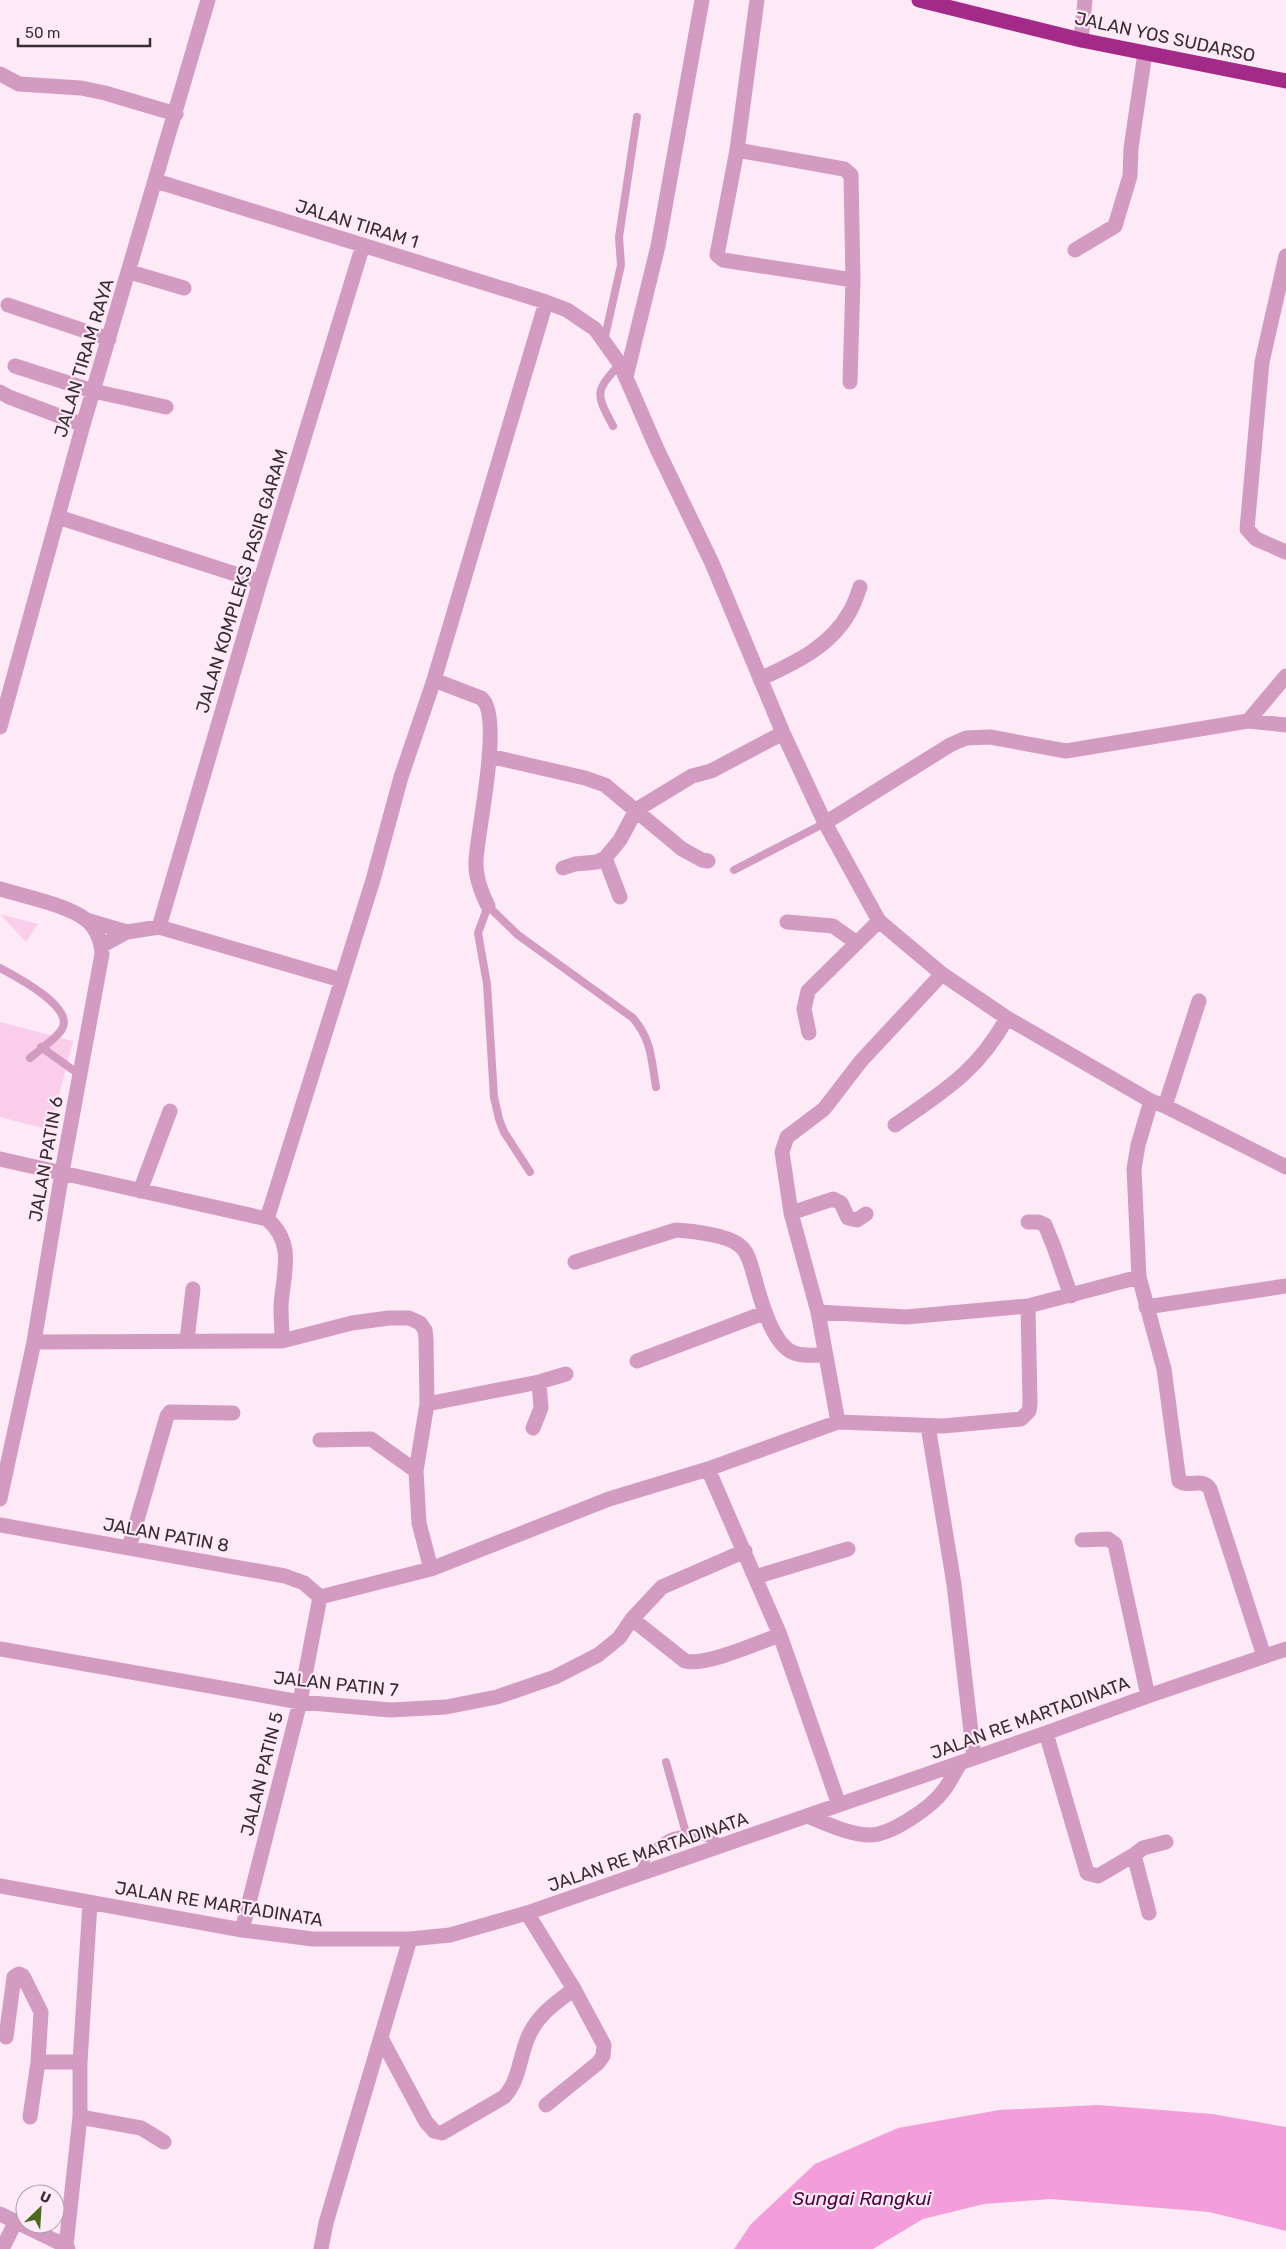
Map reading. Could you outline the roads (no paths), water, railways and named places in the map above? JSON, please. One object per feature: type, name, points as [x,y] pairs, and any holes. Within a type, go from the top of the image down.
[{"type":"highway","name":"JALAN YOS SUDARSO","points":[[919,0],[946,3],[1081,40],[1286,82]]},
{"type":"street","name":"JALAN TIRAM RAYA","points":[[0,727],[83,425],[130,272],[208,0]]},
{"type":"street","points":[[623,371],[658,246],[702,0]]},
{"type":"street","points":[[757,0],[736,150],[716,252],[723,260],[853,280]]},
{"type":"street","points":[[1081,40],[1085,0]]},
{"type":"street","points":[[1075,250],[1115,226],[1130,176],[1131,148],[1145,53]]},
{"type":"street","points":[[0,74],[19,84],[81,88],[105,92],[176,114]]},
{"type":"street","points":[[736,150],[849,171],[852,175],[853,280],[850,382]]},
{"type":"street","name":"JALAN TIRAM 1","points":[[156,181],[546,302],[568,310],[595,329],[623,371],[657,449],[712,563],[783,733],[825,823],[879,921]]},
{"type":"street","name":"JALAN KOMPLEKS PASIR GARAM","points":[[159,928],[260,582],[363,245]]},
{"type":"street","points":[[1286,256],[1282,289],[1262,362],[1247,529],[1256,539],[1286,552]]},
{"type":"street","points":[[130,272],[184,288]]},
{"type":"street","points":[[266,1219],[373,880],[401,777],[434,680],[546,302]]},
{"type":"street","points":[[8,305],[109,339]]},
{"type":"street","points":[[15,366],[93,392],[166,407]]},
{"type":"street","points":[[0,392],[83,425]]},
{"type":"street","points":[[58,517],[260,582]]},
{"type":"street","points":[[760,679],[799,661],[830,638],[849,613],[860,588]]},
{"type":"street","points":[[1248,722],[1286,676]]},
{"type":"street","points":[[434,680],[485,701],[490,716],[489,756],[476,863],[480,891],[488,906]]},
{"type":"street","points":[[825,823],[950,745],[966,738],[990,737],[1066,750],[1248,722],[1286,725]]},
{"type":"street","points":[[563,868],[575,864],[596,862],[605,858],[620,840],[636,810],[692,776],[711,771],[783,733]]},
{"type":"street","points":[[489,756],[585,778],[605,785],[682,849],[702,860],[708,861]]},
{"type":"street","points":[[605,858],[620,897]]},
{"type":"street","points":[[0,889],[71,911],[86,920],[127,932]]},
{"type":"street","name":"JALAN PATIN 6","points":[[0,1499],[34,1342],[62,1172],[100,972],[101,946],[96,931],[86,920]]},
{"type":"street","points":[[809,1033],[804,1009],[808,992],[879,921],[942,974],[1007,1018],[1158,1104],[1286,1167]]},
{"type":"street","points":[[787,922],[833,926],[857,943]]},
{"type":"street","points":[[101,946],[127,932],[159,928],[341,980]]},
{"type":"street","points":[[838,1422],[824,1355],[818,1312],[791,1213],[782,1152],[787,1137],[824,1109],[861,1061],[942,974]]},
{"type":"street","points":[[1199,1001],[1158,1104],[1138,1144],[1134,1169],[1139,1277],[1164,1369],[1179,1481],[1188,1485],[1202,1483],[1210,1489],[1264,1656]]},
{"type":"street","points":[[895,1125],[957,1082],[980,1060],[1007,1018]]},
{"type":"street","points":[[140,1191],[170,1111]]},
{"type":"street","points":[[0,1158],[266,1219],[280,1233],[284,1246],[286,1266],[281,1306],[282,1341]]},
{"type":"street","points":[[791,1213],[834,1199],[842,1203],[848,1218],[857,1220],[866,1214]]},
{"type":"street","points":[[1028,1222],[1045,1225],[1072,1296]]},
{"type":"street","points":[[575,1262],[676,1230],[691,1231],[729,1240],[740,1245],[748,1256],[764,1313],[784,1346],[791,1352],[800,1355],[824,1355]]},
{"type":"street","points":[[818,1312],[906,1317],[1028,1306],[1139,1277]]},
{"type":"street","points":[[1146,1307],[1286,1286]]},
{"type":"street","points":[[187,1340],[193,1289]]},
{"type":"street","points":[[320,1597],[431,1568],[609,1499],[708,1469],[838,1422],[928,1426],[1021,1419],[1026,1416],[1030,1403],[1028,1306]]},
{"type":"street","points":[[637,1361],[764,1313]]},
{"type":"street","points":[[34,1342],[282,1341],[352,1323],[388,1318],[409,1318],[420,1323],[425,1330],[426,1404],[416,1471],[419,1523],[431,1568]]},
{"type":"street","points":[[426,1404],[539,1382],[566,1374]]},
{"type":"street","points":[[533,1428],[541,1408],[539,1382]]},
{"type":"street","points":[[129,1548],[167,1416],[170,1412],[233,1413]]},
{"type":"street","points":[[807,1816],[870,1835],[884,1832],[922,1812],[944,1791],[967,1761],[954,1584],[928,1426]]},
{"type":"street","points":[[320,1440],[370,1439],[416,1471]]},
{"type":"street","points":[[708,1469],[780,1635],[839,1805]]},
{"type":"street","name":"JALAN PATIN 8","points":[[0,1525],[285,1576],[304,1583],[320,1597]]},
{"type":"street","points":[[1082,1540],[1108,1540],[1115,1544],[1148,1696]]},
{"type":"street","points":[[755,1577],[848,1550]]},
{"type":"street","name":"JALAN PATIN 7","points":[[0,1649],[300,1702],[390,1710],[446,1707],[497,1698],[555,1677],[598,1655],[619,1638],[632,1619],[662,1587],[744,1551]]},
{"type":"street","name":"JALAN PATIN 5","points":[[242,1930],[300,1702],[320,1597]]},
{"type":"street","points":[[632,1619],[685,1661],[697,1663],[780,1635]]},
{"type":"street","name":"JALAN RE MARTADINATA","points":[[0,1886],[242,1930],[313,1939],[410,1940],[450,1935],[527,1914],[1286,1649]]},
{"type":"street","points":[[1046,1734],[1086,1873],[1098,1876],[1143,1848],[1166,1842]]},
{"type":"street","points":[[1134,1855],[1149,1913]]},
{"type":"street","points":[[40,2234],[67,2248],[80,2118],[80,2062],[90,1903]]},
{"type":"street","points":[[527,1914],[574,1989],[604,2045],[602,2056],[598,2063],[546,2105]]},
{"type":"street","points":[[321,2249],[326,2223],[410,1940]]},
{"type":"street","points":[[6,2037],[14,1977],[19,1974],[23,1976],[41,2009],[38,2062],[30,2117]]},
{"type":"street","points":[[382,2038],[426,2122],[434,2131],[442,2133],[504,2097],[512,2089],[529,2034],[537,2021],[544,2012],[574,1989]]},
{"type":"street","points":[[38,2062],[80,2062]]},
{"type":"street","points":[[80,2118],[141,2128],[164,2142]]},
{"type":"street","points":[[0,2214],[15,2222]]},
{"type":"street","points":[[2,2249],[15,2224]]},
{"type":"lane","points":[[604,341],[621,265],[619,237],[637,118]]},
{"type":"lane","points":[[613,426],[600,402],[600,394],[604,384],[623,371]]},
{"type":"lane","points":[[734,870],[825,823]]},
{"type":"lane","points":[[530,1172],[504,1132],[498,1119],[494,1097],[487,984],[478,933],[488,906],[518,935],[633,1018],[644,1031],[648,1040],[656,1087]]},
{"type":"lane","points":[[0,968],[34,987],[62,1014],[64,1022],[62,1030],[30,1058]]},
{"type":"lane","points":[[41,1048],[80,1075]]},
{"type":"lane","points":[[666,1762],[686,1833]]},
{"type":"lane","points":[[637,1875],[650,1852],[661,1842],[686,1833],[700,1834],[726,1844]]},
{"type":"water","name":"Sungai Rangkui","points":[[1098,2105],[1212,2114],[1286,2127],[1286,2231],[1209,2212],[1051,2199],[984,2204],[923,2219],[873,2249],[734,2249],[751,2224],[815,2164],[898,2128],[999,2110]]}]
